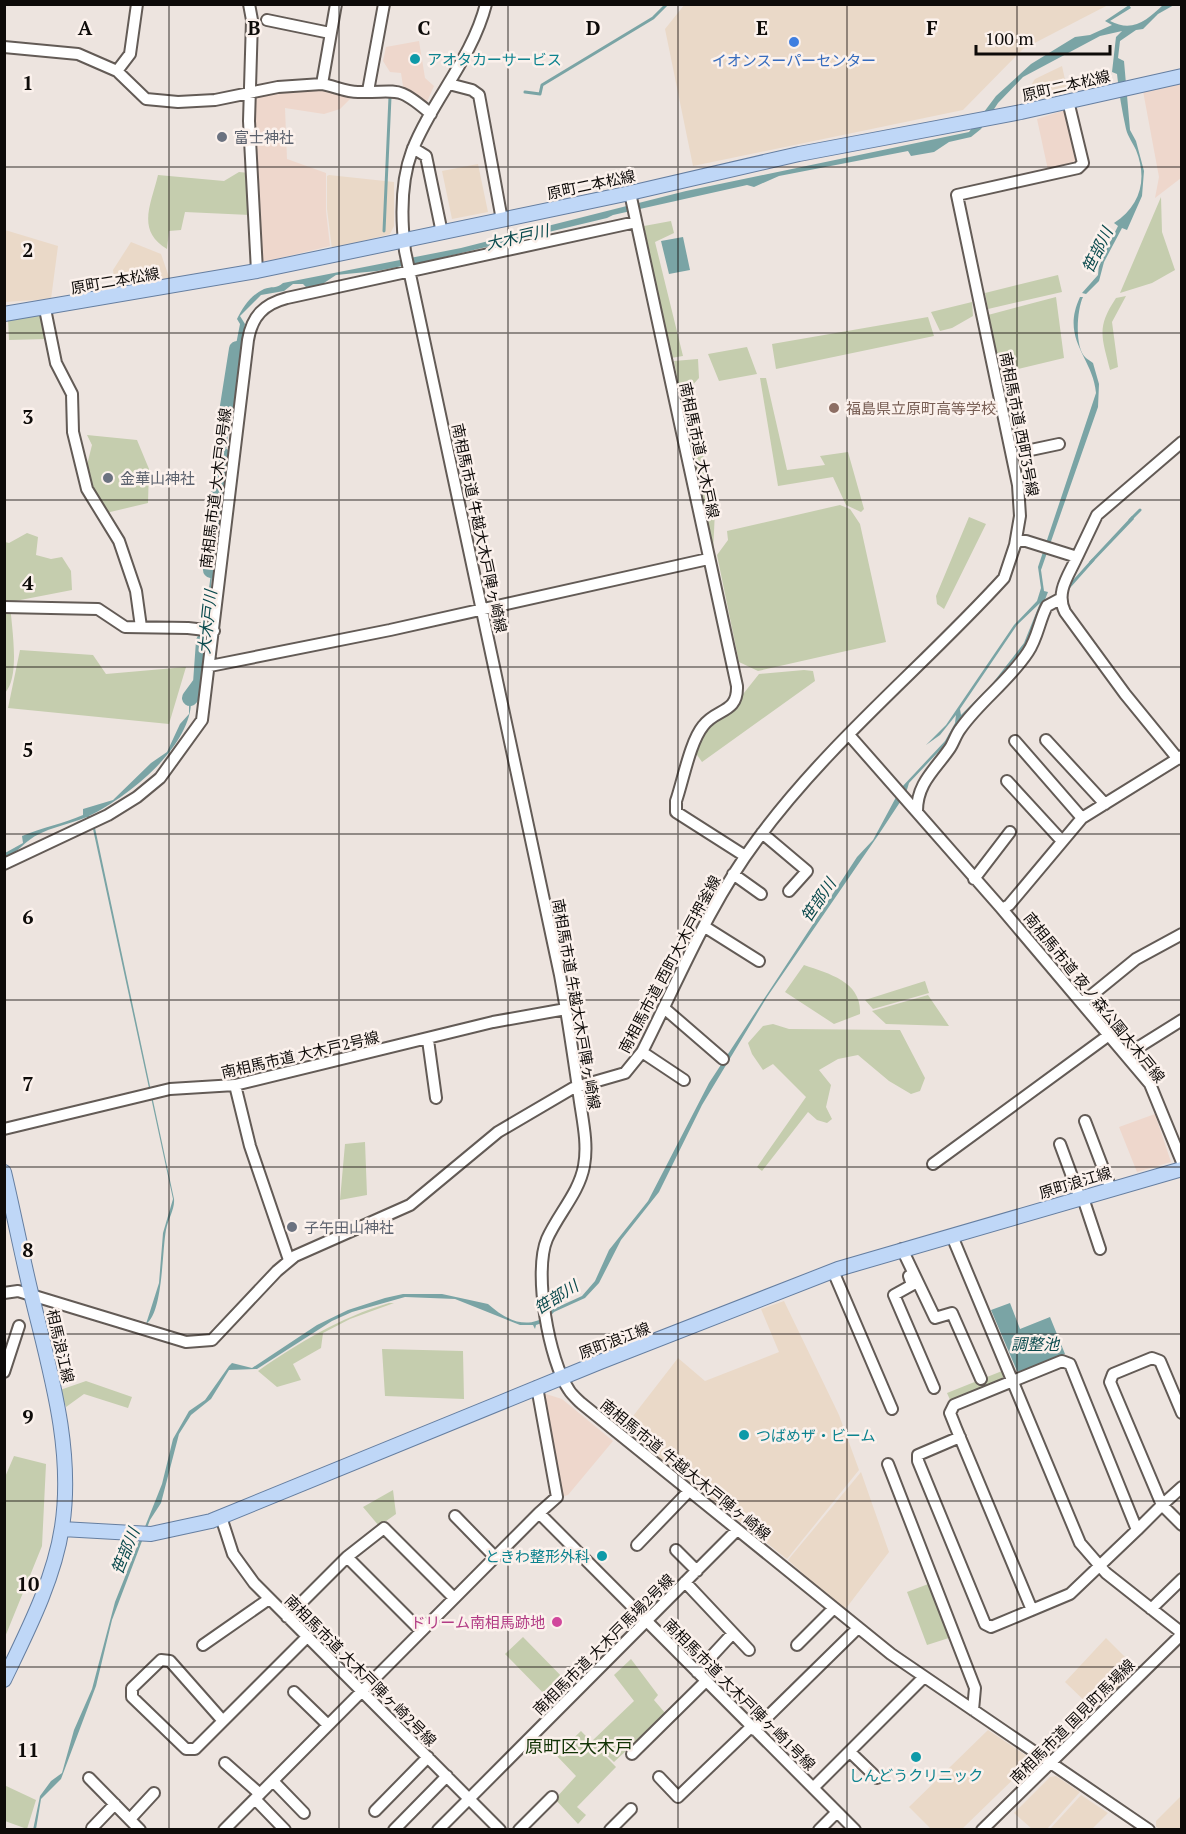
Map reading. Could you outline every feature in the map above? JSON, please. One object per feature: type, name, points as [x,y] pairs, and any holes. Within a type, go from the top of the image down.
[{"type":"main road","name":"原町二本松線","points":[[4,314],[45,309],[405,246],[441,233],[630,196],[799,154],[1001,115],[1182,76]]},
{"type":"main road","name":"原町浪江線","points":[[62,1529],[131,1534],[170,1531],[221,1517],[537,1387],[833,1271],[1182,1169]]},
{"type":"main road","name":"相馬浪江線","points":[[4,1172],[54,1389],[62,1438],[62,1529],[45,1588],[4,1680]]},
{"type":"street","points":[[117,71],[130,54],[137,4]]},
{"type":"street","points":[[249,4],[252,20],[252,93],[249,122],[257,271]]},
{"type":"street","points":[[322,84],[336,4]]},
{"type":"street","points":[[368,91],[384,4]]},
{"type":"street","name":"南相馬市道 牛越大木戸陣ヶ崎線","points":[[486,4],[469,48],[413,148],[403,187],[405,246],[566,1009],[578,1086],[584,1135],[584,1166],[580,1180],[545,1244],[540,1273],[550,1332],[562,1377],[581,1403],[833,1609],[924,1677],[1149,1830]]},
{"type":"street","points":[[267,20],[330,33]]},
{"type":"street","points":[[4,47],[78,54],[117,71],[147,99],[156,101],[195,102],[278,87],[322,84],[350,91],[395,90],[414,99],[431,114]]},
{"type":"street","points":[[449,84],[472,90],[478,94],[502,220]]},
{"type":"street","name":"南相馬市道 西町3号線","points":[[1015,545],[1020,496],[957,195],[1078,168],[1083,163],[1068,101]]},
{"type":"street","points":[[413,148],[426,156],[441,233]]},
{"type":"street","name":"南相馬市道 大木戸線","points":[[630,196],[736,686],[736,700],[732,706],[716,714],[700,730],[676,801],[676,812],[745,856]]},
{"type":"street","name":"南相馬市道 大木戸9号線","points":[[4,864],[108,815],[137,797],[153,784],[202,720],[252,325],[263,309],[275,301],[636,220]]},
{"type":"street","points":[[45,309],[56,363],[72,394],[73,432],[87,489],[122,547],[136,591],[141,627]]},
{"type":"street","points":[[1180,757],[1125,694],[1065,612],[1060,599],[1062,588],[1097,515],[1182,442]]},
{"type":"street","points":[[1012,454],[1059,444]]},
{"type":"street","points":[[1015,545],[1022,541],[1077,557]]},
{"type":"street","name":"南相馬市道 西町大木戸押釜線","points":[[4,1293],[18,1291],[186,1342],[207,1342],[222,1332],[289,1260],[416,1201],[498,1132],[578,1086],[625,1073],[642,1052],[705,927],[745,856],[762,833],[850,735],[1004,578],[1015,545]]},
{"type":"street","points":[[210,666],[708,559]]},
{"type":"street","points":[[915,808],[919,791],[927,776],[951,747],[965,723],[999,689],[1027,654],[1040,630],[1047,606],[1060,599]]},
{"type":"street","points":[[4,608],[98,609],[122,626],[214,631]]},
{"type":"street","points":[[850,735],[1002,909]]},
{"type":"street","points":[[1046,740],[1106,804]]},
{"type":"street","points":[[1015,741],[1082,818]]},
{"type":"street","name":"南相馬市道 夜ノ森公園大木戸線","points":[[1180,757],[1082,818],[1009,905],[1002,909],[1126,1054],[1156,1095],[1182,1162]]},
{"type":"street","points":[[1007,781],[1062,841]]},
{"type":"street","points":[[974,879],[1010,832]]},
{"type":"street","points":[[762,833],[807,871],[789,891]]},
{"type":"street","points":[[733,874],[761,894]]},
{"type":"street","points":[[705,927],[759,961]]},
{"type":"street","points":[[1082,1003],[1136,959],[1182,934]]},
{"type":"street","points":[[664,1008],[723,1059]]},
{"type":"street","name":"南相馬市道 大木戸2号線","points":[[4,1129],[177,1088],[235,1085],[428,1040],[493,1022],[566,1009]]},
{"type":"street","points":[[1126,1054],[1182,1020]]},
{"type":"street","points":[[933,1164],[1109,1035]]},
{"type":"street","points":[[428,1040],[436,1098]]},
{"type":"street","points":[[642,1052],[684,1080]]},
{"type":"street","points":[[235,1085],[250,1146],[289,1260]]},
{"type":"street","points":[[1085,1121],[1111,1189]]},
{"type":"street","points":[[1060,1144],[1100,1249]]},
{"type":"street","points":[[952,1236],[1074,1532],[1085,1551],[1099,1566],[1182,1633]]},
{"type":"street","points":[[901,1250],[935,1318],[952,1313],[981,1379]]},
{"type":"street","points":[[901,1250],[912,1285],[894,1295],[934,1388]]},
{"type":"street","points":[[833,1271],[892,1409]]},
{"type":"street","points":[[4,1372],[19,1326]]},
{"type":"street","points":[[1182,1413],[1160,1361],[1152,1358],[1113,1374],[1110,1382],[1162,1505],[1182,1525]]},
{"type":"street","points":[[1032,1610],[950,1413],[954,1406],[1062,1361],[1070,1364],[1137,1530]]},
{"type":"street","points":[[224,1830],[453,1597],[557,1497],[537,1387]]},
{"type":"street","points":[[960,1437],[918,1455],[918,1461],[985,1624],[991,1627],[1070,1594],[1182,1487]]},
{"type":"street","points":[[888,1464],[975,1688],[973,1710]]},
{"type":"street","points":[[637,1545],[688,1491]]},
{"type":"street","name":"南相馬市道 大木戸陣ヶ崎1号線","points":[[539,1513],[855,1830]]},
{"type":"street","points":[[455,1516],[494,1557]]},
{"type":"street","name":"南相馬市道 大木戸陣ヶ崎2号線","points":[[221,1517],[237,1561],[269,1599],[500,1830]]},
{"type":"street","points":[[287,1617],[347,1557],[384,1527],[453,1597]]},
{"type":"street","name":"南相馬市道 大木戸馬場2号線","points":[[438,1830],[737,1530]]},
{"type":"street","points":[[676,1550],[697,1571]]},
{"type":"street","points":[[347,1557],[420,1630]]},
{"type":"street","points":[[1151,1609],[1182,1579]]},
{"type":"street","points":[[685,1582],[749,1650]]},
{"type":"street","points":[[203,1645],[269,1599]]},
{"type":"street","points":[[797,1645],[833,1609]]},
{"type":"street","points":[[659,1777],[678,1797],[858,1628]]},
{"type":"street","points":[[697,1672],[733,1633]]},
{"type":"street","name":"南相馬市道 国見町馬場線","points":[[982,1830],[1182,1633]]},
{"type":"street","points":[[223,1721],[170,1661],[161,1660],[132,1688],[132,1696],[186,1749],[195,1749],[223,1721],[307,1637]]},
{"type":"street","points":[[813,1788],[924,1677]]},
{"type":"street","points":[[632,1754],[706,1681]]},
{"type":"street","points":[[294,1692],[328,1725]]},
{"type":"street","points":[[850,1752],[877,1778]]},
{"type":"street","points":[[375,1811],[428,1757]]},
{"type":"street","points":[[225,1762],[285,1830]]},
{"type":"street","points":[[394,1830],[447,1776]]},
{"type":"street","points":[[89,1779],[140,1830]]},
{"type":"street","points":[[273,1781],[304,1813]]},
{"type":"street","points":[[130,1819],[154,1793]]},
{"type":"street","points":[[519,1830],[552,1797]]},
{"type":"street","points":[[92,1828],[115,1804]]},
{"type":"street","points":[[610,1830],[631,1809]]},
{"type":"street","points":[[819,1830],[837,1812]]},
{"type":"shaded area","points":[[685,4],[1108,5],[1023,49],[963,110],[693,166],[665,29]]},
{"type":"shaded area","points":[[419,41],[425,78],[434,86],[426,104],[403,86],[401,73],[390,72],[383,61],[386,47]]},
{"type":"shaded area","points":[[1062,66],[1068,93],[1028,102],[1024,96],[1035,79]]},
{"type":"shaded area","points":[[1181,83],[1181,178],[1155,198],[1159,177],[1143,91]]},
{"type":"shaded area","points":[[300,87],[338,91],[353,96],[340,109],[324,114],[285,108],[287,159],[326,173],[326,211],[330,246],[264,262],[260,258],[254,121],[255,94]]},
{"type":"shaded area","points":[[1065,110],[1077,160],[1076,165],[1048,170],[1037,119]]},
{"type":"shaded area","points":[[478,164],[488,212],[452,219],[442,171]]},
{"type":"shaded area","points":[[327,176],[394,182],[394,226],[390,234],[332,249],[327,209]]},
{"type":"shaded area","points":[[5,230],[58,246],[51,299],[5,302]]},
{"type":"shaded area","points":[[131,242],[161,254],[170,280],[116,292],[113,270]]},
{"type":"shaded area","points":[[1155,1114],[1171,1162],[1137,1172],[1119,1127]]},
{"type":"shaded area","points":[[784,1301],[839,1415],[859,1470],[787,1559],[623,1429],[678,1358],[705,1381],[779,1352],[761,1309]]},
{"type":"shaded area","points":[[542,1395],[562,1399],[613,1441],[568,1495],[561,1497]]},
{"type":"shaded area","points":[[861,1472],[889,1552],[844,1611],[788,1560]]},
{"type":"shaded area","points":[[1106,1638],[1137,1669],[1093,1709],[1065,1682]]},
{"type":"shaded area","points":[[988,1730],[1027,1756],[1029,1764],[962,1829],[931,1829],[909,1807]]},
{"type":"shaded area","points":[[1056,1776],[1080,1792],[1047,1829],[1032,1829],[1014,1813],[1050,1777]]},
{"type":"shaded area","points":[[1081,1795],[1108,1813],[1092,1829],[1050,1829]]},
{"type":"shaded area","points":[[1181,1796],[1181,1829],[1156,1827],[1156,1821]]},
{"type":"green space","points":[[239,172],[249,173],[250,215],[185,212],[181,230],[169,231],[167,249],[157,242],[152,234],[148,216],[158,175],[224,181]]},
{"type":"green space","points":[[1161,197],[1162,232],[1175,270],[1152,283],[1120,293]]},
{"type":"green space","points":[[671,221],[674,233],[655,242],[683,356],[671,358],[644,226]]},
{"type":"green space","points":[[1058,275],[1062,292],[988,309],[985,293]]},
{"type":"green space","points":[[1126,296],[1112,322],[1118,367],[1110,370],[1103,341],[1103,325],[1116,298]]},
{"type":"green space","points":[[1056,297],[1064,358],[1001,373],[988,315]]},
{"type":"green space","points":[[972,302],[973,316],[952,328],[940,331],[931,312]]},
{"type":"green space","points":[[41,315],[47,339],[9,340],[8,319]]},
{"type":"green space","points":[[928,317],[934,336],[776,369],[772,344]]},
{"type":"green space","points":[[747,347],[757,374],[719,381],[708,354]]},
{"type":"green space","points":[[698,359],[699,378],[689,389],[715,510],[713,554],[674,361]]},
{"type":"green space","points":[[760,378],[766,378],[787,470],[825,465],[820,456],[848,452],[864,509],[861,512],[846,505],[833,477],[778,486]]},
{"type":"green space","points":[[87,435],[137,440],[149,469],[148,503],[106,513],[85,473],[92,445]]},
{"type":"green space","points":[[840,505],[850,509],[860,524],[886,642],[758,671],[739,662],[717,555],[728,540],[727,531]]},
{"type":"green space","points":[[969,517],[986,524],[944,609],[937,604],[936,596]]},
{"type":"green space","points":[[27,533],[38,537],[36,555],[51,559],[62,557],[71,571],[72,590],[10,602],[14,663],[10,685],[5,693],[5,542],[9,543]]},
{"type":"green space","points":[[20,650],[93,655],[106,674],[186,667],[169,724],[8,708]]},
{"type":"green space","points":[[813,671],[815,681],[702,762],[695,752],[701,731],[732,708],[759,674]]},
{"type":"green space","points":[[804,965],[834,976],[850,987],[856,994],[860,1014],[834,1024],[785,992]]},
{"type":"green space","points":[[925,981],[929,993],[873,1009],[865,1000]]},
{"type":"green space","points":[[928,995],[949,1026],[886,1024],[872,1011]]},
{"type":"green space","points":[[773,1024],[789,1029],[900,1030],[925,1078],[920,1091],[911,1094],[889,1081],[858,1055],[838,1059],[819,1070],[831,1085],[826,1107],[832,1119],[827,1123],[817,1120],[808,1112],[762,1171],[757,1167],[806,1097],[773,1064],[763,1070],[752,1054],[748,1043],[763,1026]]},
{"type":"green space","points":[[365,1142],[367,1195],[340,1200],[345,1144]]},
{"type":"green space","points":[[394,1303],[350,1319],[323,1333],[321,1348],[293,1364],[301,1380],[277,1387],[258,1371],[320,1332],[353,1316]]},
{"type":"green space","points":[[382,1349],[463,1351],[464,1399],[385,1396]]},
{"type":"green space","points":[[1002,1371],[1004,1376],[1000,1382],[951,1402],[947,1393]]},
{"type":"green space","points":[[86,1381],[132,1397],[128,1408],[84,1394],[66,1407],[60,1390]]},
{"type":"green space","points":[[14,1456],[46,1464],[42,1546],[5,1637],[5,1477]]},
{"type":"green space","points":[[393,1490],[396,1514],[379,1526],[363,1507]]},
{"type":"green space","points":[[931,1583],[952,1637],[927,1645],[907,1592]]},
{"type":"green space","points":[[523,1637],[571,1686],[553,1703],[505,1654]]},
{"type":"green space","points":[[631,1659],[658,1695],[654,1700],[666,1714],[614,1762],[592,1741],[634,1701],[614,1675]]},
{"type":"green space","points":[[581,1731],[616,1767],[577,1807],[586,1815],[578,1824],[555,1799],[576,1776],[556,1755]]},
{"type":"green space","points":[[4,1785],[36,1800],[27,1829],[5,1821]]},
{"type":"water","points":[[1129,5],[1131,8],[1110,21],[1126,26],[1133,25],[1151,16],[1163,5],[1174,5],[1158,14],[1143,29],[1136,30],[1120,41],[1118,58],[1124,61],[1130,130],[1136,141],[1144,171],[1142,196],[1127,230],[1122,228],[1104,262],[1099,281],[1086,294],[1082,293],[1098,275],[1099,264],[1118,226],[1114,223],[1130,209],[1136,200],[1141,182],[1140,161],[1126,129],[1117,74],[1112,72],[1116,37],[1122,31],[1100,36],[1023,77],[998,103],[981,129],[971,137],[949,142],[934,152],[911,156],[908,151],[779,176],[754,187],[747,185],[613,215],[428,261],[377,271],[336,275],[321,285],[306,287],[303,284],[293,284],[284,291],[261,295],[240,316],[245,324],[223,481],[220,474],[225,402],[235,376],[232,365],[240,324],[237,319],[248,302],[264,289],[283,283],[461,248],[686,191],[969,132],[996,96],[1031,64],[1075,37],[1090,35],[1112,25],[1105,21]]},
{"type":"water","points":[[683,237],[690,270],[669,274],[661,241]]},
{"type":"water","points":[[1080,297],[1083,297],[1078,319],[1078,337],[1082,353],[1093,363],[1099,384],[1098,407],[1041,570],[1044,591],[1048,592],[1032,633],[1021,651],[954,730],[942,748],[909,783],[906,793],[881,831],[767,997],[702,1105],[659,1192],[621,1240],[599,1283],[585,1298],[554,1312],[545,1322],[536,1325],[535,1329],[533,1325],[520,1325],[455,1299],[405,1297],[352,1312],[332,1321],[257,1369],[229,1370],[211,1399],[191,1415],[179,1434],[161,1503],[150,1520],[112,1620],[96,1686],[61,1779],[41,1799],[36,1829],[33,1830],[40,1796],[51,1781],[62,1773],[74,1730],[92,1689],[115,1602],[162,1484],[173,1439],[189,1411],[205,1400],[232,1363],[252,1368],[317,1325],[348,1310],[385,1298],[403,1294],[442,1294],[488,1304],[501,1314],[524,1323],[540,1320],[548,1315],[550,1306],[558,1307],[582,1296],[595,1281],[609,1250],[648,1201],[709,1083],[857,857],[873,840],[901,788],[945,741],[955,723],[956,715],[940,735],[926,745],[946,725],[1014,625],[1037,601],[1041,588],[1038,567],[1096,393],[1094,380],[1079,348],[1075,337],[1075,312]],"holes":[[[1040,603],[1024,643],[992,684],[961,715],[960,709],[1017,625]]]},
{"type":"water","points":[[223,482],[200,686],[191,698],[189,716],[182,734],[156,768],[139,783],[89,816],[95,828],[174,1199],[166,1230],[159,1295],[152,1318],[146,1324],[159,1283],[163,1233],[173,1199],[93,829],[87,817],[41,833],[5,858],[5,853],[23,843],[22,836],[83,815],[83,809],[113,800],[151,763],[167,752],[180,724],[189,714],[189,697],[198,685],[215,536],[217,486]]},
{"type":"water","points":[[1132,516],[1134,519],[1091,564],[1089,562]]},
{"type":"water","name":"調整池","points":[[1010,1303],[1020,1329],[1050,1317],[1065,1354],[1017,1371],[991,1310]]},
{"type":"waterway","name":"大木戸川","points":[[525,92],[540,94],[542,85],[653,18],[667,4]]},
{"type":"waterway","points":[[384,231],[390,97]]},
{"type":"waterway","name":"大木戸川","points":[[228,406],[237,349]]},
{"type":"waterway","name":"大木戸川","points":[[211,570],[223,456]]},
{"type":"waterway","name":"笹部川","points":[[1130,520],[1140,510]]},
{"type":"waterway","name":"笹部川","points":[[1068,588],[1093,560]]},
{"type":"waterway","name":"大木戸川","points":[[190,698],[201,683],[204,641]]},
{"type":"place","name":"イオンスーパーセンター","points":[[794,42]]},
{"type":"place","name":"アオタカーサービス","points":[[415,59]]},
{"type":"place","name":"富士神社","points":[[222,137]]},
{"type":"place","name":"福島県立原町高等学校","points":[[834,408]]},
{"type":"place","name":"金華山神社","points":[[108,478]]},
{"type":"place","name":"子午田山神社","points":[[292,1227]]},
{"type":"place","name":"つばめザ・ビーム","points":[[744,1435]]},
{"type":"place","name":"ときわ整形外科","points":[[602,1556]]},
{"type":"place","name":"ドリーム南相馬跡地","points":[[557,1622]]},
{"type":"place","name":"しんどうクリニック","points":[[916,1757]]},
{"type":"district","name":"原町区大木戸","points":[[579,1746]]}]
